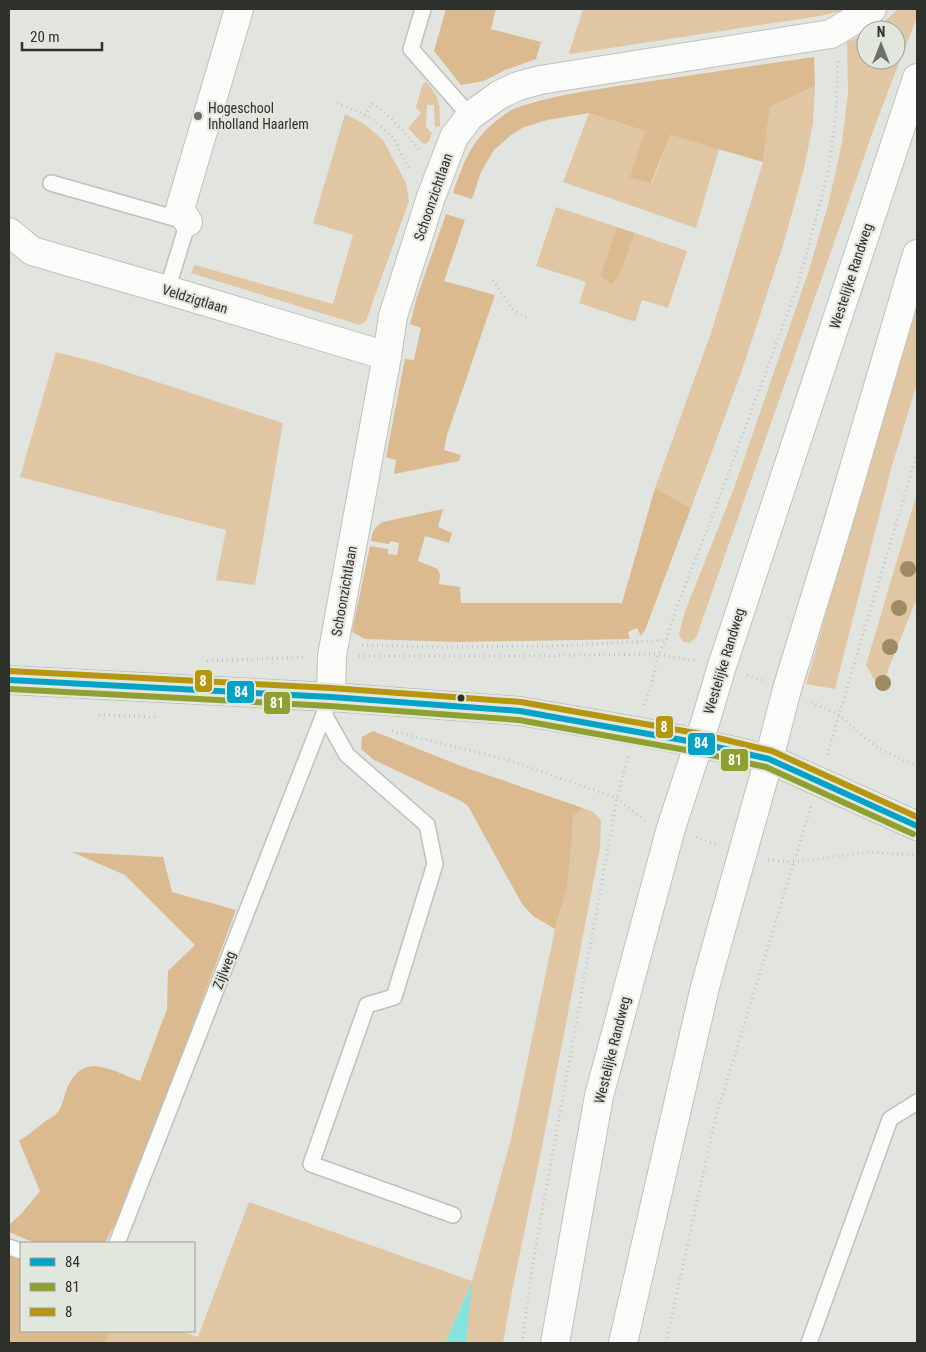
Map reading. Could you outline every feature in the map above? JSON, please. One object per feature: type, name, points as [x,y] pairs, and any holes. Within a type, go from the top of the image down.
[{"type":"main road","points":[[188,222],[180,208],[238,9]]},
{"type":"main road","name":"Schoonzichtlaan","points":[[328,706],[333,651],[393,316],[441,170],[454,137],[470,116],[499,95],[518,86],[540,80],[831,34],[872,9]]},
{"type":"main road","name":"Westelijke Randweg","points":[[555,1343],[599,1096],[671,828],[722,666],[917,78]]},
{"type":"main road","name":"Veldzigtlaan","points":[[9,232],[32,251],[387,356]]},
{"type":"main road","points":[[623,1343],[705,987],[787,689],[917,254]]},
{"type":"main road","points":[[9,680],[328,706],[520,711],[636,730],[769,759],[917,826]]},
{"type":"lane","points":[[423,9],[411,49],[470,116]]},
{"type":"lane","points":[[51,183],[188,222],[167,290]]},
{"type":"lane","points":[[328,706],[347,755],[427,825],[435,864],[394,997],[367,1005],[311,1164],[453,1216]]},
{"type":"lane","name":"Zijlweg","points":[[117,1242],[328,706]]},
{"type":"lane","points":[[809,1343],[890,1119],[917,1102]]},
{"type":"path","points":[[333,651],[434,647],[559,646],[666,640],[678,601],[716,507],[798,285],[828,173],[836,114],[839,48],[831,34]]},
{"type":"path","points":[[337,104],[374,120],[394,138],[401,154]]},
{"type":"path","points":[[365,116],[372,104],[382,110],[410,139],[431,165],[441,170]]},
{"type":"path","points":[[493,280],[512,310],[528,318]]},
{"type":"path","points":[[666,1343],[715,1120],[795,862],[917,454]]},
{"type":"path","points":[[333,651],[512,656],[658,654],[722,666],[787,689],[839,715],[877,748],[917,766]]},
{"type":"path","points":[[392,731],[508,760],[617,798],[533,1262],[522,1343]]},
{"type":"path","points":[[765,860],[795,862],[870,852],[913,855],[917,858]]},
{"type":"shaded area","points":[[446,9],[496,9],[491,29],[541,42],[536,59],[505,70],[484,81],[461,85],[434,51]]},
{"type":"shaded area","points":[[583,9],[850,9],[820,16],[571,54],[569,53]]},
{"type":"shaded area","points":[[898,9],[917,9],[917,17],[906,45],[906,20],[886,20]]},
{"type":"shaded area","points":[[856,38],[856,70],[896,70],[877,120],[696,638],[689,643],[683,642],[679,635],[684,614],[733,491],[809,270],[828,205],[842,143],[848,92],[847,42]]},
{"type":"shaded area","points":[[814,57],[815,86],[770,107],[763,162],[670,135],[651,183],[630,178],[645,131],[589,113],[547,120],[522,128],[494,150],[481,172],[472,199],[453,193],[466,159],[477,140],[493,123],[517,108],[578,92]]},
{"type":"shaded area","points":[[426,82],[435,93],[439,102],[440,126],[435,127],[434,105],[427,105],[426,127],[432,133],[429,141],[425,144],[408,128],[421,113],[416,107],[422,86]]},
{"type":"shaded area","points":[[815,86],[813,123],[804,169],[784,242],[741,373],[691,508],[655,488],[711,333],[763,162],[770,107]]},
{"type":"shaded area","points":[[589,113],[645,131],[631,178],[652,183],[670,135],[719,149],[696,228],[563,182]]},
{"type":"shaded area","points":[[345,114],[363,123],[383,140],[406,183],[409,201],[366,321],[360,325],[191,273],[195,265],[333,304],[353,235],[313,223]]},
{"type":"shaded area","points":[[556,207],[617,227],[600,275],[619,276],[635,233],[687,251],[668,308],[642,300],[635,322],[579,303],[586,282],[536,266]]},
{"type":"shaded area","points":[[446,214],[465,220],[444,281],[495,295],[447,435],[444,450],[461,455],[459,461],[394,474],[396,460],[386,457],[405,359],[414,360],[421,328],[410,324],[417,297]]},
{"type":"shaded area","points":[[617,227],[635,233],[619,276],[612,283],[600,275]]},
{"type":"shaded area","points":[[917,295],[917,383],[891,469],[835,689],[806,684]]},
{"type":"shaded area","points":[[56,352],[99,363],[283,423],[255,585],[216,580],[226,530],[20,477]]},
{"type":"shaded area","points":[[655,488],[691,508],[645,630],[641,636],[637,628],[628,632],[630,639],[458,642],[365,639],[352,632],[370,546],[388,549],[388,554],[397,555],[399,543],[391,541],[389,544],[371,541],[376,527],[383,522],[443,509],[438,527],[452,533],[449,543],[425,536],[418,561],[438,569],[440,575],[439,584],[460,587],[461,603],[622,603]]},
{"type":"shaded area","points":[[917,493],[917,598],[880,690],[866,665]]},
{"type":"shaded area","points":[[373,731],[461,766],[583,808],[573,816],[567,887],[555,929],[533,916],[522,904],[468,806],[374,760],[361,749],[362,737]]},
{"type":"shaded area","points":[[583,808],[593,812],[601,820],[600,848],[503,1343],[466,1343],[471,1284],[445,1343],[105,1343],[110,1332],[184,1332],[198,1337],[249,1202],[472,1281],[511,1139],[555,929],[567,887],[573,816]]},
{"type":"shaded area","points":[[72,852],[163,857],[172,892],[236,910],[124,1208],[106,1242],[33,1242],[9,1232],[9,1225],[22,1213],[40,1191],[19,1141],[57,1113],[67,1088],[74,1076],[82,1069],[90,1066],[99,1066],[140,1081],[167,1009],[168,971],[195,945],[125,875]]},
{"type":"shaded area","points":[[9,1255],[20,1259],[20,1332],[110,1332],[105,1343],[9,1343]]},
{"type":"water","points":[[472,1282],[466,1343],[445,1343]]},
{"type":"transit line","name":"8","points":[[9,671],[331,688],[521,702],[701,734],[772,751],[917,817]]},
{"type":"transit line","name":"84","points":[[9,680],[331,697],[520,711],[699,743],[769,759],[917,826]]},
{"type":"transit line","name":"81","points":[[9,689],[330,706],[519,720],[697,752],[766,767],[913,834]]},
{"type":"place","name":"Hogeschool Inholland Haarlem","points":[[198,116]]}]
